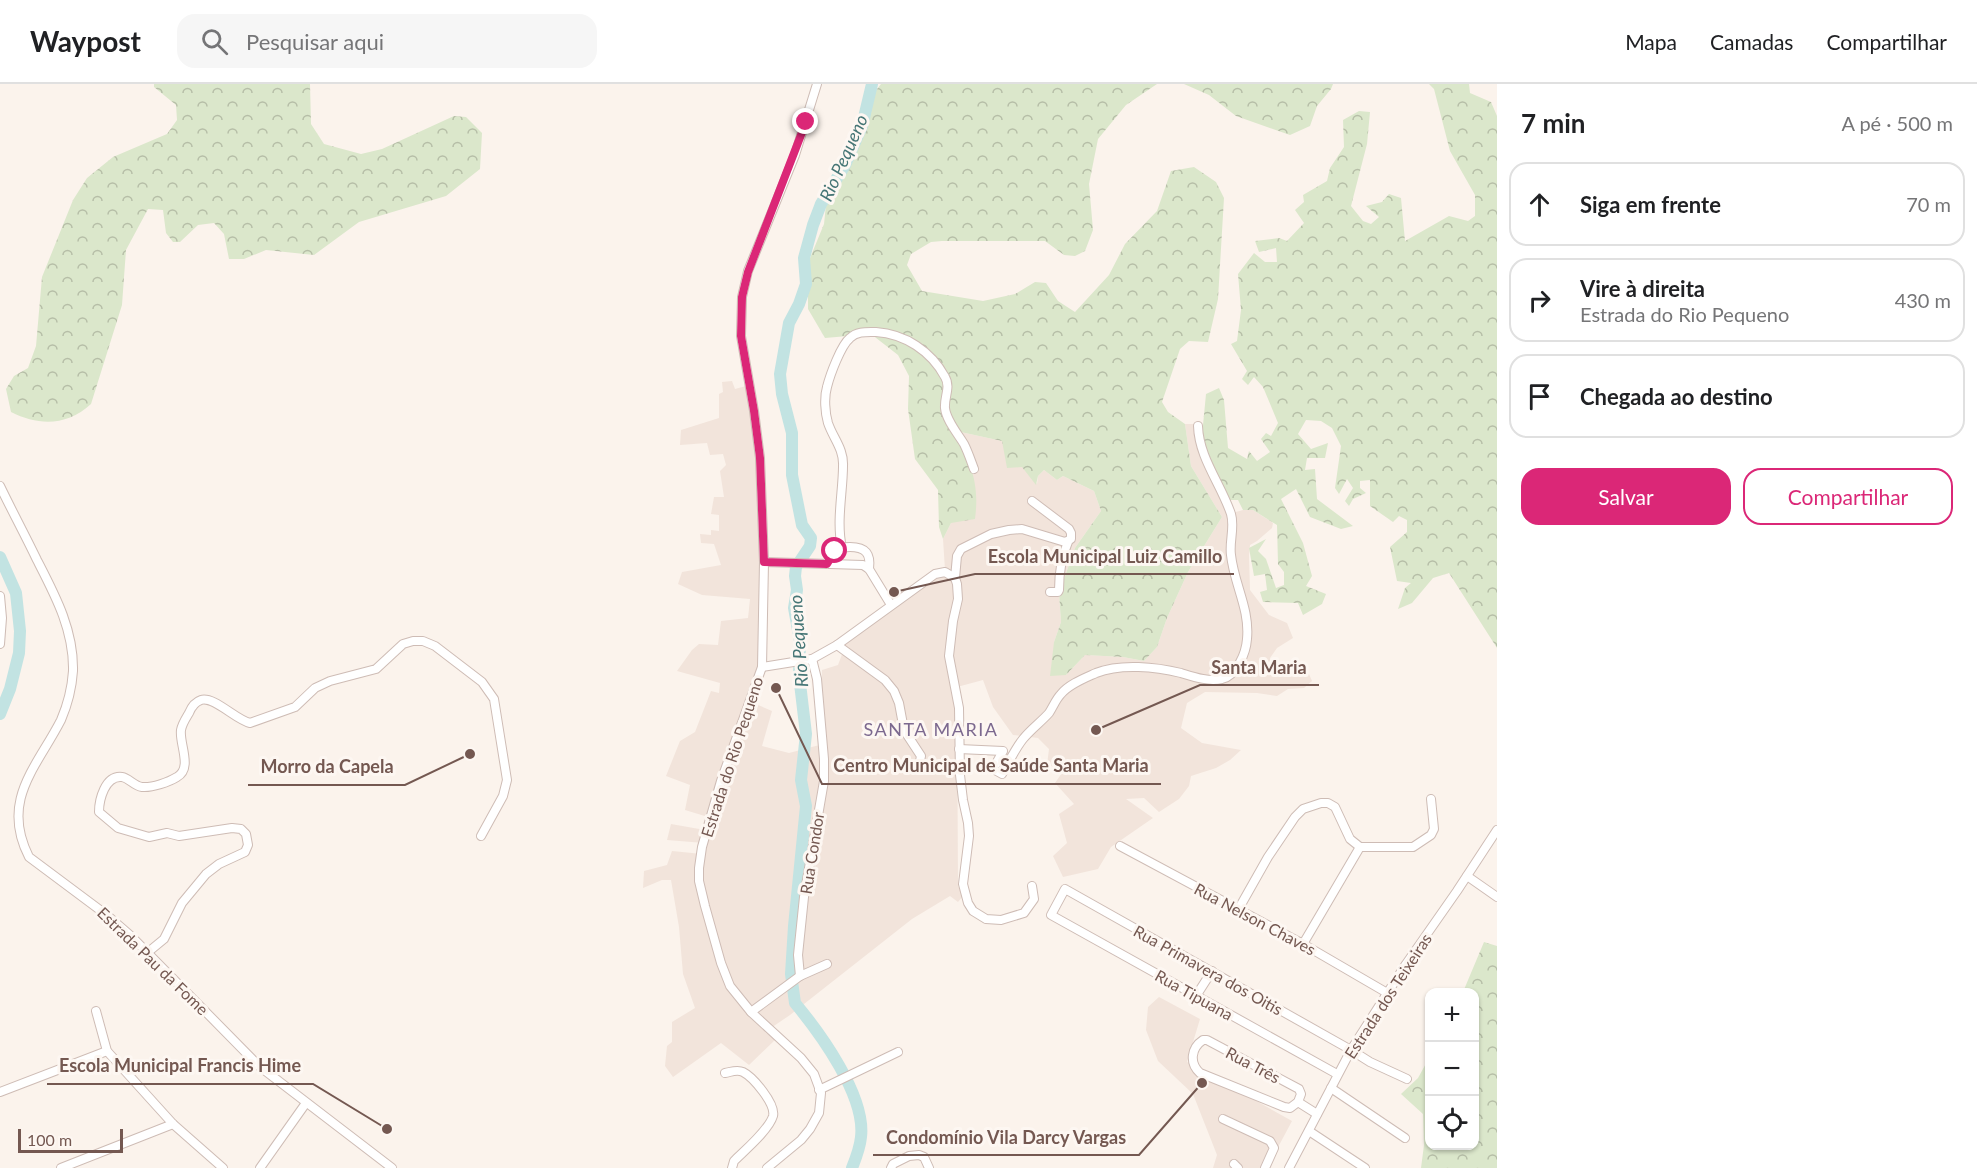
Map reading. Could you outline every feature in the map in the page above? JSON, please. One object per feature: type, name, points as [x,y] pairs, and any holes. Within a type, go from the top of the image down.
[{"type":"street","name":"Estrada do Rio Pequeno","points":[[817,84],[795,155],[748,272],[742,297],[741,336],[760,458],[764,562],[762,667],[721,781],[702,848],[699,881],[721,963],[730,986],[752,1012],[801,1058],[814,1074],[819,1090]]},
{"type":"street","points":[[842,548],[840,533],[843,458],[828,424],[826,396],[837,361],[848,339],[856,333],[894,334],[914,344],[935,361],[948,382],[945,412],[965,447],[974,470]]},
{"type":"street","points":[[959,749],[1003,751],[993,769],[1002,774],[1023,740],[1048,714],[1061,694],[1080,681],[1108,669],[1161,669],[1216,680],[1234,672],[1242,658],[1247,640],[1246,617],[1231,555],[1231,516],[1204,456],[1199,441],[1198,426]]},
{"type":"street","name":"Estrada Pau da Fome","points":[[0,486],[60,605],[73,653],[73,674],[62,718],[21,778],[15,794],[12,815],[19,845],[29,857],[108,916],[259,1066],[392,1168]]},
{"type":"street","points":[[1032,501],[1068,529],[1072,537],[1063,553],[1059,572],[1059,590],[1050,592]]},
{"type":"street","points":[[1032,886],[1034,899],[1024,914],[1001,920],[986,919],[973,910],[968,903],[963,884],[969,836],[963,800],[959,749],[959,708],[949,656],[958,599],[955,578],[957,556],[961,549],[991,534],[1009,530],[1022,529],[1068,542]]},
{"type":"street","points":[[827,564],[832,555],[842,548],[857,547],[865,549],[869,559],[869,569]]},
{"type":"street","points":[[764,562],[861,564],[869,569],[891,605]]},
{"type":"street","points":[[762,667],[809,660],[837,645],[935,574],[945,572],[955,578]]},
{"type":"street","points":[[0,596],[2,618],[0,644]]},
{"type":"street","points":[[147,953],[164,939],[182,903],[206,874],[219,864],[245,852],[248,845],[246,834],[232,828],[178,836],[167,833],[149,837],[137,835],[118,828],[106,819],[99,812],[99,802],[105,786],[113,778],[122,777],[139,787],[149,787],[176,778],[183,773],[185,765],[182,728],[192,706],[201,700],[210,700],[250,723],[295,707],[315,688],[330,681],[376,669],[403,644],[413,640],[435,646],[482,682],[494,699],[507,780],[503,796],[481,836]]},
{"type":"street","points":[[837,645],[885,680],[894,691],[899,703],[904,730],[921,756],[919,766]]},
{"type":"street","name":"Rua Condor","points":[[799,977],[798,955],[804,897],[824,782],[817,679],[809,660]]},
{"type":"street","points":[[1238,910],[1268,857],[1295,817],[1304,809],[1321,803],[1328,803],[1335,807],[1350,839],[1360,848],[1413,848],[1431,835],[1434,829],[1431,799]]},
{"type":"street","name":"Estrada dos Teixeiras","points":[[1293,1167],[1317,1114],[1351,1050],[1497,830]]},
{"type":"street","name":"Rua Nelson Chaves","points":[[1120,846],[1303,944],[1389,994]]},
{"type":"street","points":[[1303,944],[1360,848]]},
{"type":"street","points":[[1467,876],[1497,897]]},
{"type":"street","name":"Rua Primavera dos Oitis","points":[[1051,915],[1065,889],[1370,1062],[1407,1079]]},
{"type":"street","name":"Rua Tipuana","points":[[1051,915],[1337,1074]]},
{"type":"street","points":[[752,1012],[799,977],[827,964]]},
{"type":"street","points":[[1197,996],[1212,971]]},
{"type":"street","points":[[96,1011],[107,1051],[173,1124],[223,1168]]},
{"type":"street","name":"Rua Três","points":[[1207,1040],[1299,1089],[1301,1094],[1296,1104],[1284,1107],[1200,1072],[1195,1068],[1192,1058],[1198,1043],[1207,1040]]},
{"type":"street","points":[[0,1092],[107,1051]]},
{"type":"street","points":[[767,1168],[801,1140],[810,1129],[819,1113],[821,1104],[819,1090],[898,1052]]},
{"type":"street","points":[[724,1073],[736,1070],[744,1072],[761,1089],[772,1105],[773,1115],[769,1124],[734,1161],[732,1168]]},
{"type":"street","points":[[1331,1088],[1405,1138]]},
{"type":"street","points":[[260,1168],[306,1103]]},
{"type":"street","points":[[1296,1104],[1317,1114]]},
{"type":"street","points":[[1223,1119],[1270,1141],[1274,1148],[1265,1168]]},
{"type":"street","points":[[61,1168],[173,1124]]},
{"type":"street","points":[[1309,1131],[1365,1168]]},
{"type":"street","points":[[891,1168],[893,1164],[916,1155],[924,1157],[929,1168]]},
{"type":"shaded area","name":"SANTA MARIA","points":[[732,381],[735,389],[746,386],[755,444],[761,558],[759,663],[749,701],[772,711],[762,746],[789,753],[827,743],[822,670],[838,665],[844,649],[841,645],[945,570],[943,539],[951,523],[956,431],[1002,441],[1037,484],[1038,476],[1044,470],[1057,480],[1063,476],[1094,491],[1101,511],[1075,548],[1059,593],[1061,622],[1054,642],[1066,675],[1085,655],[1123,657],[1144,661],[1157,647],[1167,618],[1188,572],[1222,517],[1191,466],[1185,424],[1194,424],[1232,513],[1253,510],[1273,523],[1272,528],[1250,545],[1249,555],[1250,590],[1269,615],[1287,623],[1293,638],[1277,648],[1270,658],[1270,674],[1282,672],[1309,674],[1312,681],[1304,688],[1288,689],[1277,696],[1257,693],[1205,692],[1187,703],[1181,728],[1202,743],[1241,750],[1216,768],[1191,776],[1189,786],[1179,799],[1159,812],[1144,798],[1126,799],[1153,818],[1111,847],[1098,869],[1063,877],[1053,856],[1067,843],[1059,814],[1074,804],[1055,783],[1064,770],[1047,765],[1049,749],[1038,738],[1013,735],[993,707],[983,680],[957,687],[958,886],[963,896],[958,902],[950,896],[912,919],[765,1032],[775,1040],[749,1065],[721,1043],[673,1077],[665,1066],[667,1046],[672,1042],[672,1022],[695,1008],[683,974],[679,927],[671,880],[662,880],[643,888],[644,871],[667,865],[672,851],[702,854],[704,843],[667,840],[671,824],[705,830],[708,817],[685,810],[690,785],[666,776],[680,741],[695,732],[711,691],[719,693],[720,683],[677,671],[699,644],[718,645],[721,621],[748,618],[750,599],[702,595],[678,584],[682,572],[721,565],[714,544],[701,543],[700,534],[711,535],[711,530],[719,531],[719,515],[711,514],[714,497],[724,497],[720,471],[726,465],[723,454],[710,455],[707,443],[680,445],[681,430],[719,418],[719,394],[723,392],[722,382]]},
{"type":"shaded area","points":[[1159,997],[1200,1019],[1187,1062],[1292,1121],[1267,1168],[1213,1168],[1217,1155],[1193,1094],[1158,1061],[1146,1030],[1148,1007]]},
{"type":"green space","points":[[154,84],[310,84],[311,124],[324,144],[361,154],[382,149],[454,116],[466,117],[482,133],[480,169],[446,196],[359,222],[314,255],[266,250],[244,259],[229,259],[224,234],[214,223],[198,225],[180,242],[173,242],[166,233],[163,210],[148,209],[126,250],[122,305],[91,404],[63,420],[52,422],[21,417],[11,412],[6,389],[14,376],[28,368],[36,346],[42,277],[73,200],[87,178],[113,157],[167,134],[177,120],[176,105],[154,87]]},
{"type":"green space","points":[[881,84],[1157,84],[1126,105],[1098,139],[1089,184],[1093,230],[1085,251],[1075,256],[1064,255],[1045,241],[931,242],[911,254],[907,265],[922,291],[983,301],[1015,294],[1035,282],[1046,283],[1058,301],[1075,312],[1109,275],[1125,244],[1157,211],[1171,171],[1194,167],[1216,182],[1224,198],[1218,299],[1208,342],[1189,341],[1180,349],[1162,402],[1168,412],[1185,424],[1191,466],[1222,517],[1188,572],[1167,618],[1157,647],[1144,661],[1123,657],[1085,655],[1066,675],[1050,676],[1054,642],[1061,622],[1059,593],[1075,548],[1101,511],[1094,491],[1063,476],[1057,480],[1044,470],[1038,476],[1036,485],[1022,467],[1007,468],[1002,441],[956,431],[975,483],[975,519],[951,523],[943,539],[939,527],[938,490],[915,459],[908,409],[909,376],[898,355],[871,334],[825,338],[808,309],[808,263],[824,224],[828,186],[856,140],[870,98]]},
{"type":"green space","points":[[1184,84],[1333,84],[1317,106],[1310,126],[1290,135],[1236,116],[1209,95]]},
{"type":"green space","points":[[1429,84],[1469,84],[1470,93],[1491,102],[1497,116],[1497,648],[1449,573],[1433,578],[1412,603],[1398,609],[1405,588],[1411,583],[1397,581],[1390,547],[1407,532],[1407,520],[1399,516],[1393,522],[1370,506],[1370,480],[1360,481],[1360,488],[1366,493],[1353,499],[1349,506],[1345,501],[1353,488],[1347,479],[1339,494],[1335,488],[1341,446],[1332,428],[1321,421],[1306,420],[1298,434],[1311,449],[1328,443],[1325,458],[1307,458],[1305,470],[1315,469],[1317,499],[1353,526],[1341,529],[1310,517],[1296,489],[1281,499],[1303,543],[1312,576],[1306,586],[1326,594],[1322,604],[1303,615],[1298,603],[1263,602],[1260,592],[1267,590],[1265,574],[1254,576],[1249,548],[1266,539],[1258,551],[1266,559],[1276,588],[1284,585],[1284,572],[1278,564],[1277,525],[1253,510],[1243,510],[1238,500],[1229,500],[1201,446],[1206,394],[1219,388],[1224,400],[1228,448],[1247,459],[1249,451],[1257,461],[1270,452],[1261,439],[1266,433],[1271,436],[1278,423],[1263,387],[1254,377],[1248,385],[1242,379],[1247,371],[1231,344],[1237,341],[1241,310],[1238,274],[1254,253],[1265,262],[1277,262],[1276,248],[1259,252],[1255,241],[1279,238],[1287,241],[1304,223],[1295,210],[1304,202],[1303,195],[1327,181],[1330,168],[1344,147],[1343,120],[1359,111],[1370,112],[1367,144],[1351,206],[1363,221],[1371,224],[1379,217],[1366,206],[1382,202],[1389,194],[1401,198],[1405,241],[1449,216],[1468,221],[1475,216],[1475,195],[1450,151],[1434,89]]},
{"type":"green space","points":[[1484,942],[1497,946],[1497,1168],[1421,1168],[1424,1145],[1423,1114],[1401,1094],[1418,1078],[1425,1065],[1425,1150],[1479,1150],[1479,988],[1465,988]]},
{"type":"waterway","name":"Rio Pequeno","points":[[852,1168],[861,1137],[861,1121],[856,1103],[839,1066],[817,1031],[795,1003],[791,974],[806,806],[801,780],[806,734],[799,675],[800,641],[794,608],[797,590],[795,576],[796,567],[810,546],[811,538],[802,525],[792,475],[792,433],[782,394],[780,374],[789,323],[806,284],[804,258],[813,225],[821,204],[845,165],[862,126],[872,84]]},
{"type":"waterway","points":[[0,557],[16,593],[20,631],[19,653],[10,689],[0,714]]},
{"type":"place","name":"Escola Municipal Luiz Camillo","points":[[894,592]]},
{"type":"place","name":"Centro Municipal de Saúde Santa Maria","points":[[776,688]]},
{"type":"place","name":"Santa Maria","points":[[1096,730]]},
{"type":"place","name":"Morro da Capela","points":[[470,754]]},
{"type":"place","name":"Condomínio Vila Darcy Vargas","points":[[1202,1083]]},
{"type":"place","name":"Escola Municipal Francis Hime","points":[[387,1129]]},
{"type":"district","name":"SANTA MARIA","points":[[931,730]]},
{"type":"route","points":[[806,122],[748,272],[742,297],[741,336],[760,458],[764,562],[827,564],[835,551]]}]
